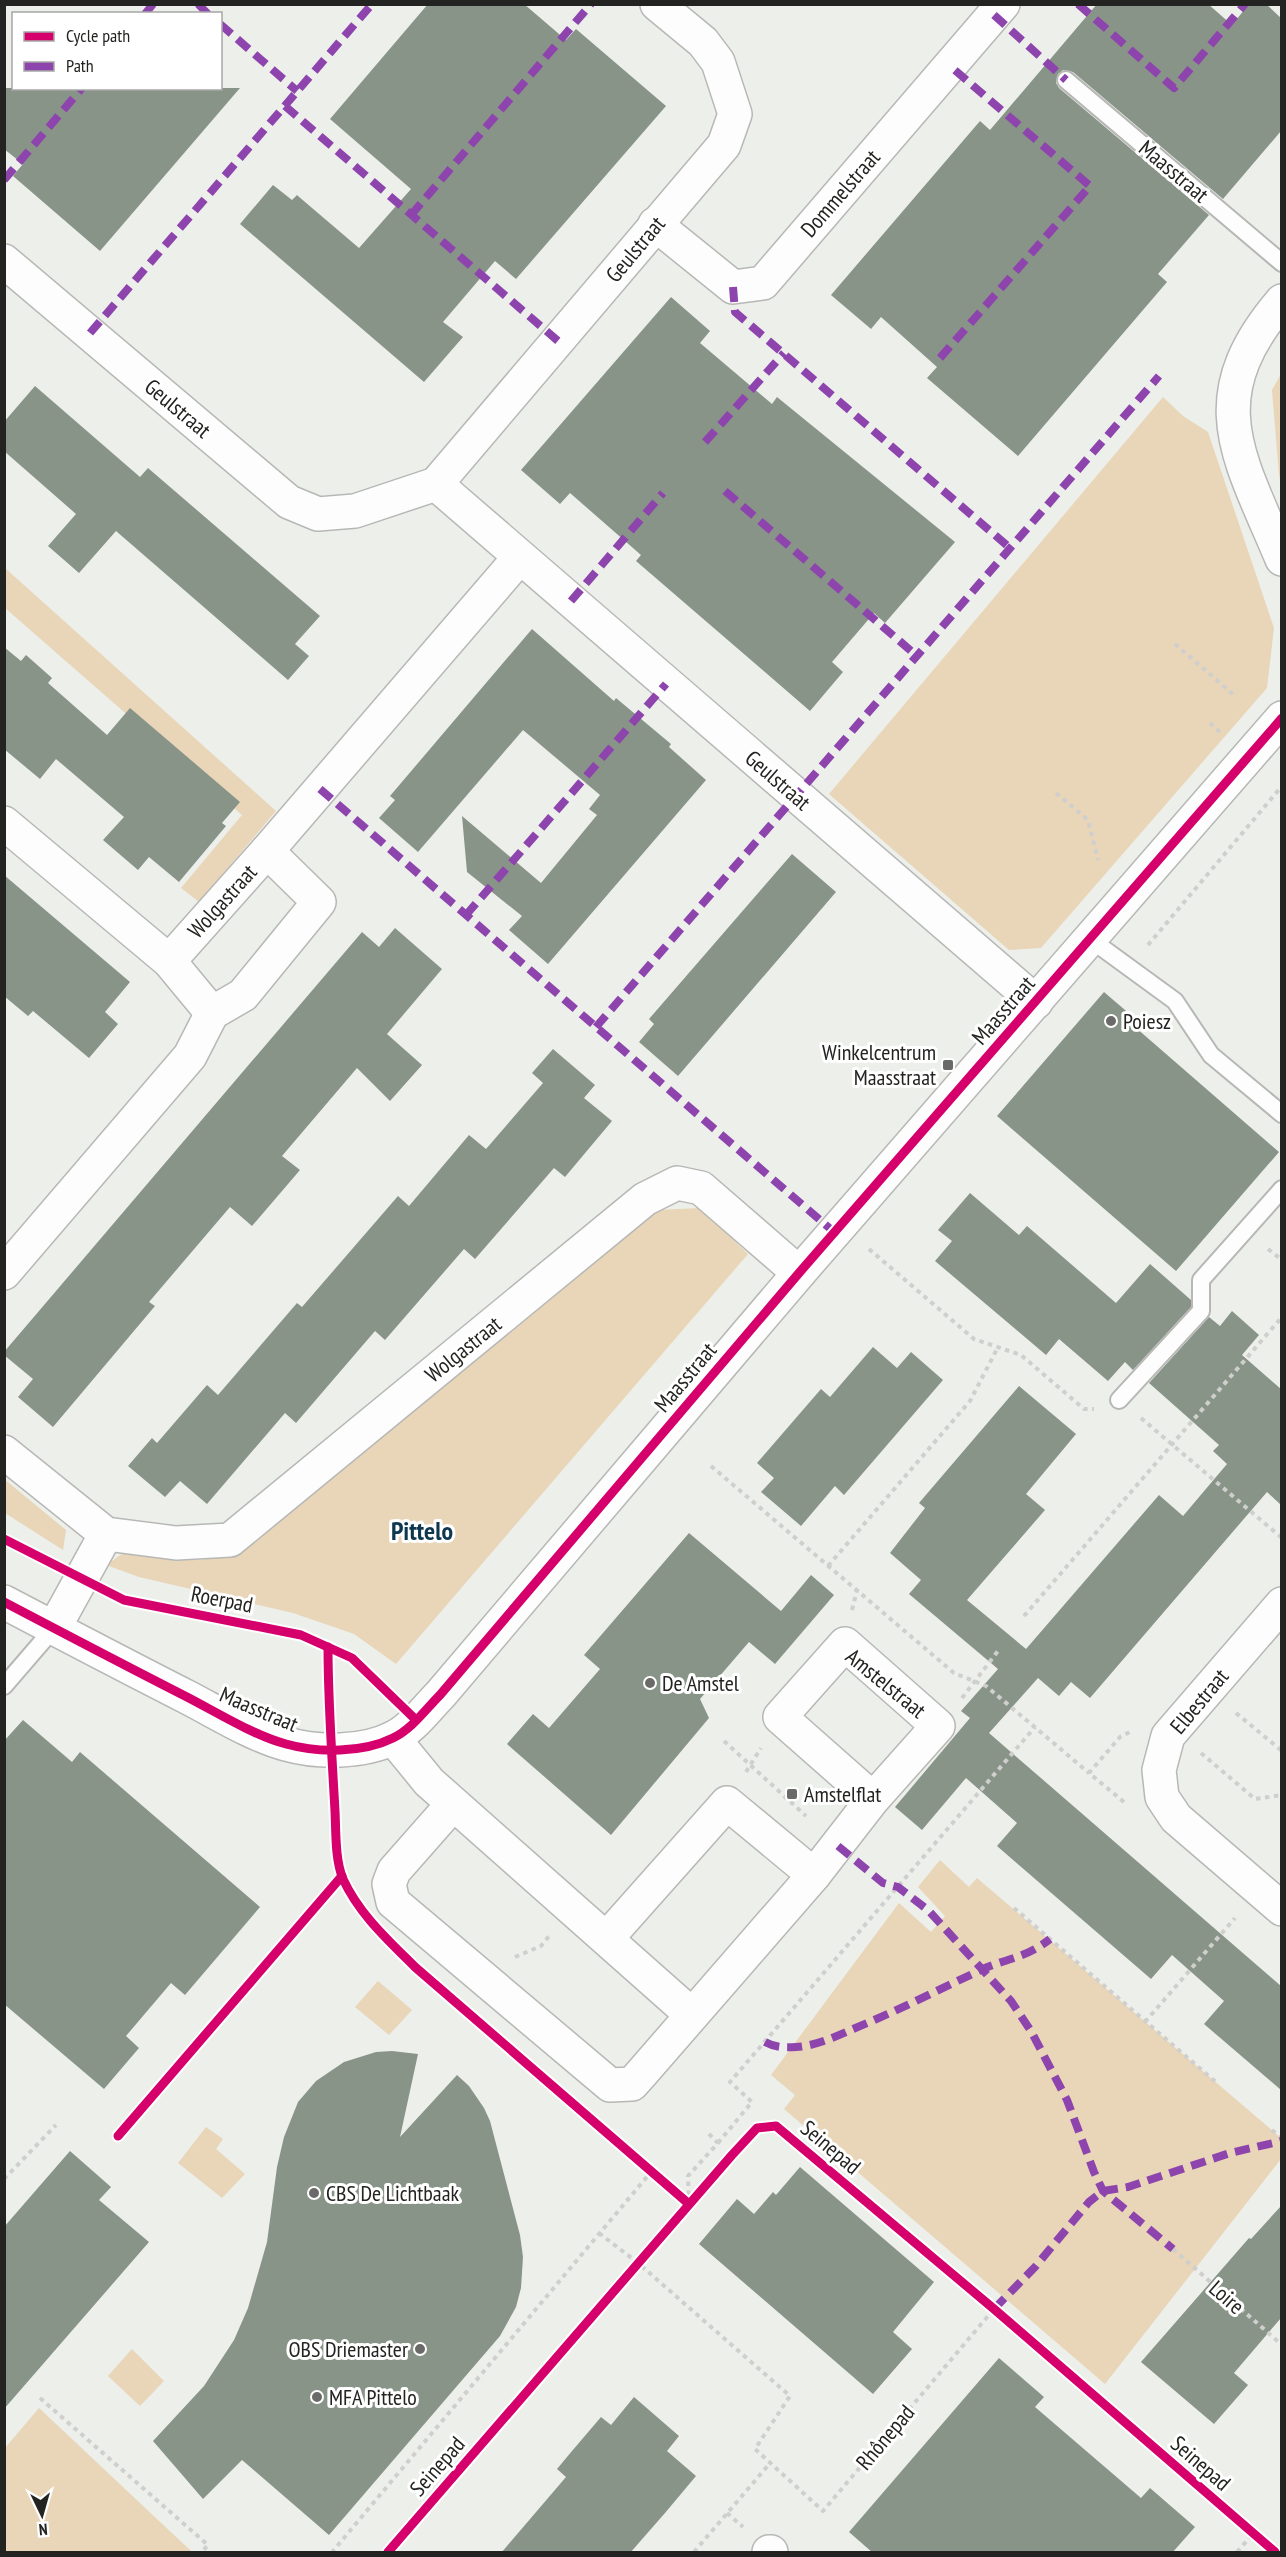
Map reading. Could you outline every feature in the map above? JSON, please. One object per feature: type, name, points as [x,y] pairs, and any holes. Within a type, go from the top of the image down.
[{"type":"street","name":"Geulstraat","points":[[4,261],[289,502],[318,514],[355,511],[436,484],[724,145],[735,114],[718,62],[703,42],[657,4]]},
{"type":"street","name":"Dommelstraat","points":[[655,224],[733,287],[762,283],[1003,4]]},
{"type":"street","points":[[1281,301],[1267,318],[1242,360],[1231,408],[1235,442],[1281,559]]},
{"type":"street","name":"Geulstraat","points":[[436,484],[1035,1002]]},
{"type":"street","points":[[267,851],[520,557]]},
{"type":"street","name":"Maasstraat","points":[[4,1602],[213,1711],[284,1744],[312,1750],[349,1748],[372,1745],[393,1738],[416,1720],[440,1695],[799,1274],[1281,718]]},
{"type":"street","points":[[4,823],[169,961],[212,1013],[190,1056],[4,1273]]},
{"type":"street","name":"Wolgastraat","points":[[169,961],[267,851],[319,902],[243,995],[212,1013]]},
{"type":"street","name":"Wolgastraat","points":[[106,1534],[176,1543],[230,1540],[645,1199],[677,1183],[701,1188],[799,1274]]},
{"type":"street","points":[[4,1452],[106,1534],[54,1628]]},
{"type":"street","name":"Elbestraat","points":[[1270,1899],[1176,1818],[1162,1797],[1159,1770],[1168,1736],[1281,1604]]},
{"type":"street","name":"Amstelstraat","points":[[453,1804],[394,1871],[389,1884],[393,1902],[610,2085],[632,2084],[814,1875],[873,1799],[938,1726],[845,1644],[780,1717]]},
{"type":"street","points":[[780,1717],[873,1799]]},
{"type":"street","points":[[393,1738],[429,1782],[692,2015]]},
{"type":"street","points":[[607,1938],[728,1803],[814,1875]]},
{"type":"lane","name":"Maasstraat","points":[[1066,80],[1281,262]]},
{"type":"lane","points":[[1090,939],[1175,1001],[1211,1055],[1281,1114]]},
{"type":"lane","points":[[1119,1400],[1201,1311],[1202,1280],[1281,1189]]},
{"type":"lane","points":[[4,1686],[54,1628]]},
{"type":"path","points":[[1175,644],[1234,696]]},
{"type":"path","points":[[1128,968],[1281,786]]},
{"type":"path","points":[[1056,793],[1088,820],[1098,860]]},
{"type":"path","points":[[864,1244],[974,1339],[1021,1355],[1084,1409],[1099,1409],[1119,1400],[1281,1538]]},
{"type":"path","points":[[1024,1616],[1281,1317]]},
{"type":"path","points":[[828,1566],[970,1401],[998,1347]]},
{"type":"path","points":[[711,1466],[954,1673],[986,1686],[1124,1802],[1132,1806]]},
{"type":"path","points":[[938,1726],[998,1651]]},
{"type":"path","points":[[1232,1710],[1281,1751]]},
{"type":"path","points":[[728,1803],[780,1717]]},
{"type":"path","points":[[682,2212],[688,2176],[752,2102],[730,2082],[1035,1727]]},
{"type":"path","points":[[1089,1773],[1120,1737],[1133,1730]]},
{"type":"path","points":[[724,1741],[838,1846]]},
{"type":"path","points":[[1198,1750],[1255,1798],[1281,1795]]},
{"type":"path","points":[[1144,2022],[1270,1899]]},
{"type":"path","points":[[1014,1908],[1217,2083]]},
{"type":"path","points":[[4,2180],[56,2125]]},
{"type":"path","points":[[1272,2130],[1281,2139]]},
{"type":"path","points":[[706,2133],[718,2143]]},
{"type":"path","points":[[335,2553],[333,2551],[599,2233],[655,2175],[642,2164]]},
{"type":"path","points":[[685,2201],[696,2196]]},
{"type":"path","points":[[630,2272],[645,2254]]},
{"type":"path","points":[[985,2302],[1003,2317]]},
{"type":"path","points":[[40,2398],[208,2545],[202,2553]]},
{"type":"path","points":[[694,2553],[771,2462]]},
{"type":"path","points":[[1237,2553],[1257,2537],[1244,2526]]},
{"type":"shaded area","points":[[1281,374],[1281,483],[1272,390]]},
{"type":"shaded area","points":[[1163,397],[1183,416],[1208,432],[1274,628],[1267,688],[1041,948],[1009,950],[829,794]]},
{"type":"shaded area","points":[[5,568],[276,811],[199,902],[181,888],[242,815],[5,608]]},
{"type":"shaded area","points":[[700,1208],[748,1254],[396,1664],[354,1634],[293,1613],[139,1577],[106,1565],[129,1549],[151,1550],[200,1560],[241,1553],[656,1210]]},
{"type":"shaded area","points":[[4,1479],[66,1530],[63,1550],[5,1513]]},
{"type":"shaded area","points":[[940,1860],[969,1887],[977,1878],[1281,2138],[1281,2159],[1105,2384],[784,2109],[795,2095],[771,2075],[899,1903],[931,1932],[945,1916],[918,1887]]},
{"type":"shaded area","points":[[378,1981],[412,2010],[389,2035],[355,2007]]},
{"type":"shaded area","points":[[206,2127],[223,2139],[216,2149],[245,2174],[222,2198],[178,2163]]},
{"type":"shaded area","points":[[132,2349],[164,2381],[140,2406],[108,2376]]},
{"type":"shaded area","points":[[39,2408],[192,2552],[5,2552],[5,2448]]},
{"type":"building","points":[[428,4],[524,4],[566,40],[576,29],[666,106],[516,279],[495,261],[443,322],[463,337],[424,382],[240,224],[273,185],[292,200],[297,195],[359,248],[411,189],[330,119]]},
{"type":"building","points":[[1097,4],[1208,4],[1232,25],[1249,4],[1266,4],[1281,18],[1281,131],[1223,199],[1073,72],[1063,70],[1058,74],[1056,83],[1059,88],[1209,215],[1158,274],[1167,282],[1018,456],[927,378],[937,367],[881,317],[871,329],[831,295],[980,121],[990,130]]},
{"type":"building","points":[[4,88],[12,88],[12,90],[222,90],[222,88],[240,88],[100,251],[13,176],[23,164],[4,149]]},
{"type":"building","points":[[671,297],[710,331],[700,343],[772,404],[777,397],[955,542],[885,623],[874,613],[832,662],[843,672],[810,711],[636,561],[641,555],[570,493],[560,504],[521,470]]},
{"type":"building","points":[[35,386],[140,477],[148,468],[320,616],[295,644],[309,656],[288,680],[116,531],[79,573],[48,546],[76,514],[4,451],[4,422]]},
{"type":"building","points":[[532,629],[614,701],[616,698],[671,744],[669,747],[706,780],[548,964],[509,930],[522,916],[467,872],[462,816],[541,883],[597,815],[589,809],[600,795],[523,730],[418,852],[379,818],[395,800],[390,796]]},
{"type":"building","points":[[4,647],[21,661],[26,655],[52,678],[48,683],[107,735],[130,708],[240,802],[222,823],[226,826],[179,882],[149,857],[138,870],[103,840],[124,817],[56,759],[40,779],[4,749]]},
{"type":"building","points":[[792,854],[836,892],[678,1076],[639,1042],[654,1024],[649,1019]]},
{"type":"building","points":[[4,875],[130,982],[105,1012],[118,1024],[89,1058],[33,1011],[28,1016],[4,996]]},
{"type":"building","points":[[395,928],[442,969],[387,1034],[422,1065],[390,1101],[357,1068],[282,1156],[300,1170],[252,1226],[230,1207],[149,1302],[155,1306],[53,1427],[18,1397],[33,1379],[4,1355],[4,1352],[362,932],[379,947]]},
{"type":"building","points":[[1104,992],[1139,1022],[1135,1027],[1279,1152],[1176,1271],[997,1116]]},
{"type":"building","points":[[553,1049],[595,1085],[584,1098],[612,1121],[565,1177],[554,1168],[475,1259],[464,1249],[385,1340],[375,1331],[296,1423],[285,1413],[207,1504],[180,1481],[165,1497],[128,1466],[152,1438],[157,1443],[207,1385],[218,1395],[297,1303],[302,1307],[398,1196],[409,1206],[469,1135],[486,1149],[543,1083],[532,1073]]},
{"type":"building","points":[[970,1193],[1019,1235],[1027,1226],[1116,1303],[1150,1264],[1191,1300],[1191,1307],[1133,1370],[1125,1362],[1108,1381],[1059,1339],[1046,1355],[935,1261],[952,1241],[938,1230]]},
{"type":"building","points":[[1232,1311],[1259,1335],[1242,1355],[1281,1389],[1281,1505],[1267,1492],[1090,1698],[1071,1682],[1059,1696],[1038,1678],[989,1733],[1281,1986],[1281,2090],[1204,2024],[1224,2001],[1172,1955],[1151,1979],[997,1846],[1017,1823],[966,1778],[922,1830],[895,1807],[970,1718],[961,1711],[998,1669],[909,1594],[921,1580],[890,1553],[925,1508],[919,1503],[1019,1386],[1076,1434],[1026,1494],[1045,1510],[967,1600],[1026,1649],[1159,1495],[1183,1516],[1227,1464],[1213,1451],[1219,1445],[1149,1383],[1209,1317],[1220,1326]]},
{"type":"building","points":[[873,1347],[897,1368],[911,1352],[943,1380],[844,1495],[835,1486],[801,1526],[761,1492],[774,1478],[757,1463],[821,1389],[830,1397]]},
{"type":"building","name":"De Amstel","points":[[689,1533],[781,1611],[811,1575],[834,1595],[775,1664],[749,1642],[700,1699],[709,1718],[611,1835],[507,1744],[533,1714],[549,1728],[600,1669],[584,1655]]},
{"type":"building","points":[[23,1720],[72,1762],[80,1752],[260,1907],[185,1995],[171,1983],[126,2036],[139,2048],[104,2089],[4,2004],[4,1741]]},
{"type":"building","points":[[376,2052],[418,2054],[400,2137],[457,2075],[469,2086],[484,2108],[490,2121],[520,2235],[523,2257],[521,2288],[516,2307],[500,2336],[329,2535],[242,2460],[203,2499],[153,2441],[204,2386],[234,2340],[248,2308],[267,2242],[277,2167],[284,2137],[298,2102],[316,2081],[344,2062]]},
{"type":"building","points":[[70,2151],[111,2187],[99,2200],[149,2242],[4,2409],[4,2227]]},
{"type":"building","points":[[800,2167],[934,2282],[893,2332],[912,2349],[873,2394],[699,2244],[737,2199],[754,2214],[773,2192],[776,2195]]},
{"type":"building","points":[[1281,2206],[1281,2318],[1234,2373],[1248,2385],[1214,2424],[1141,2362],[1249,2238],[1251,2239]]},
{"type":"building","points":[[999,2358],[1044,2397],[1035,2407],[1141,2498],[1150,2488],[1195,2527],[1172,2553],[873,2553],[849,2532]]},
{"type":"building","points":[[634,2397],[679,2436],[667,2451],[696,2476],[665,2513],[630,2553],[501,2553],[566,2477],[557,2469],[572,2451],[601,2417],[611,2425]]},
{"type":"marked path","points":[[147,12],[153,4]]},
{"type":"marked path","points":[[198,4],[206,12]]},
{"type":"marked path","points":[[90,333],[372,4]]},
{"type":"marked path","points":[[411,215],[591,4]]},
{"type":"marked path","points":[[1078,4],[1174,88],[1245,4]]},
{"type":"marked path","points":[[994,15],[1066,80]]},
{"type":"marked path","points":[[222,26],[297,91]]},
{"type":"marked path","points":[[940,358],[1090,186],[950,66]]},
{"type":"marked path","points":[[4,180],[80,90]]},
{"type":"marked path","points":[[285,106],[558,341]]},
{"type":"marked path","points":[[733,287],[735,312],[1010,548]]},
{"type":"marked path","points":[[705,442],[784,353]]},
{"type":"marked path","points":[[596,1027],[1159,376]]},
{"type":"marked path","points":[[725,491],[917,656]]},
{"type":"marked path","points":[[571,601],[663,493]]},
{"type":"marked path","points":[[466,915],[666,684]]},
{"type":"marked path","points":[[320,789],[834,1232]]},
{"type":"marked path","points":[[838,1846],[883,1883],[898,1887],[928,1910],[1011,2001],[1031,2031],[1067,2100],[1103,2191],[1173,2249]]},
{"type":"marked path","points":[[765,2042],[776,2046],[792,2047],[825,2041],[983,1969],[1025,1954],[1050,1939]]},
{"type":"marked path","points":[[994,2309],[1035,2267],[1089,2202],[1103,2191],[1128,2187],[1230,2153],[1282,2141]]},
{"type":"cycle path","points":[[4,1602],[236,1723],[274,1740],[312,1749],[340,1750],[368,1747],[400,1734],[413,1724],[440,1695],[799,1273],[1282,718]]},
{"type":"cycle path","name":"Roerpad","points":[[4,1539],[124,1600],[301,1635],[352,1658],[416,1720]]},
{"type":"cycle path","points":[[328,1647],[337,1855],[343,1879],[357,1904],[415,1967],[689,2204]]},
{"type":"cycle path","points":[[118,2136],[342,1876]]},
{"type":"cycle path","name":"Seinepad","points":[[388,2552],[732,2155],[757,2128],[776,2126],[994,2309],[1275,2552]]},
{"type":"place","name":"Poiesz","points":[[1111,1021]]},
{"type":"place","name":"Winkelcentrum Maasstraat","points":[[948,1065]]},
{"type":"place","name":"De Amstel","points":[[650,1683]]},
{"type":"place","name":"Amstelflat","points":[[792,1794]]},
{"type":"place","name":"CBS De Lichtbaak","points":[[314,2193]]},
{"type":"place","name":"OBS Driemaster","points":[[420,2349]]},
{"type":"place","name":"MFA Pittelo","points":[[317,2397]]},
{"type":"district","name":"Pittelo","points":[[422,1531]]}]
